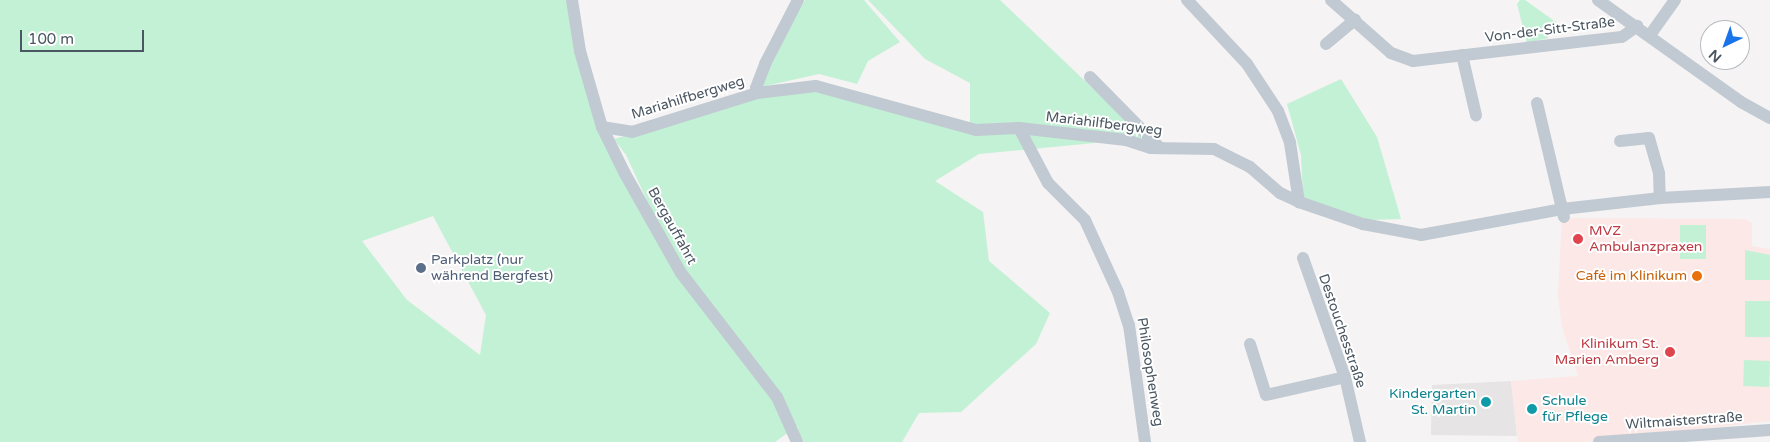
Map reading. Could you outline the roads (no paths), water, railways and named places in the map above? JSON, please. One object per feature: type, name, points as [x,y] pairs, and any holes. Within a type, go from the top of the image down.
[{"type":"street","name":"Bergauffahrt","points":[[572,0],[580,51],[602,127],[681,273],[776,398],[796,442]]},
{"type":"street","points":[[758,93],[756,88],[765,64],[798,0]]},
{"type":"street","points":[[1187,0],[1247,64],[1278,111],[1290,143],[1299,202]]},
{"type":"street","name":"Von-der-Sitt-Straße","points":[[1331,0],[1391,53],[1413,61],[1622,37],[1637,26]]},
{"type":"street","points":[[1598,0],[1650,35],[1741,102],[1770,118]]},
{"type":"street","points":[[1650,35],[1675,0]]},
{"type":"street","points":[[1326,44],[1355,20]]},
{"type":"street","points":[[1462,55],[1476,115]]},
{"type":"street","points":[[1090,77],[1160,148]]},
{"type":"street","name":"Mariahilfbergweg","points":[[602,127],[632,132],[758,93],[816,86],[976,130],[1019,128],[1126,140],[1160,148],[1193,147],[1225,152],[1256,171],[1280,193],[1299,202],[1364,224],[1421,235],[1660,198],[1770,192]]},
{"type":"street","points":[[1537,103],[1563,213]]},
{"type":"street","name":"Philosophenweg","points":[[1019,128],[1048,183],[1085,220],[1118,292],[1129,325],[1145,442]]},
{"type":"street","points":[[1620,141],[1649,138],[1658,166],[1660,198]]},
{"type":"street","name":"Destouchesstraße","points":[[1303,258],[1345,377],[1360,442]]},
{"type":"street","points":[[1250,344],[1266,395],[1345,377]]},
{"type":"street","name":"Wiltmaisterstraße","points":[[1599,442],[1720,438],[1770,430]]},
{"type":"place","name":"MVZ Ambulanzpraxen","points":[[1578,239]]},
{"type":"place","name":"Parkplatz (nur während Bergfest)","points":[[421,268]]},
{"type":"place","name":"Café im Klinikum","points":[[1697,276]]},
{"type":"place","name":"Klinikum St. Marien Amberg","points":[[1670,352]]},
{"type":"place","name":"Kindergarten St. Martin","points":[[1486,402]]},
{"type":"place","name":"Schule für Pflege","points":[[1532,409]]}]
